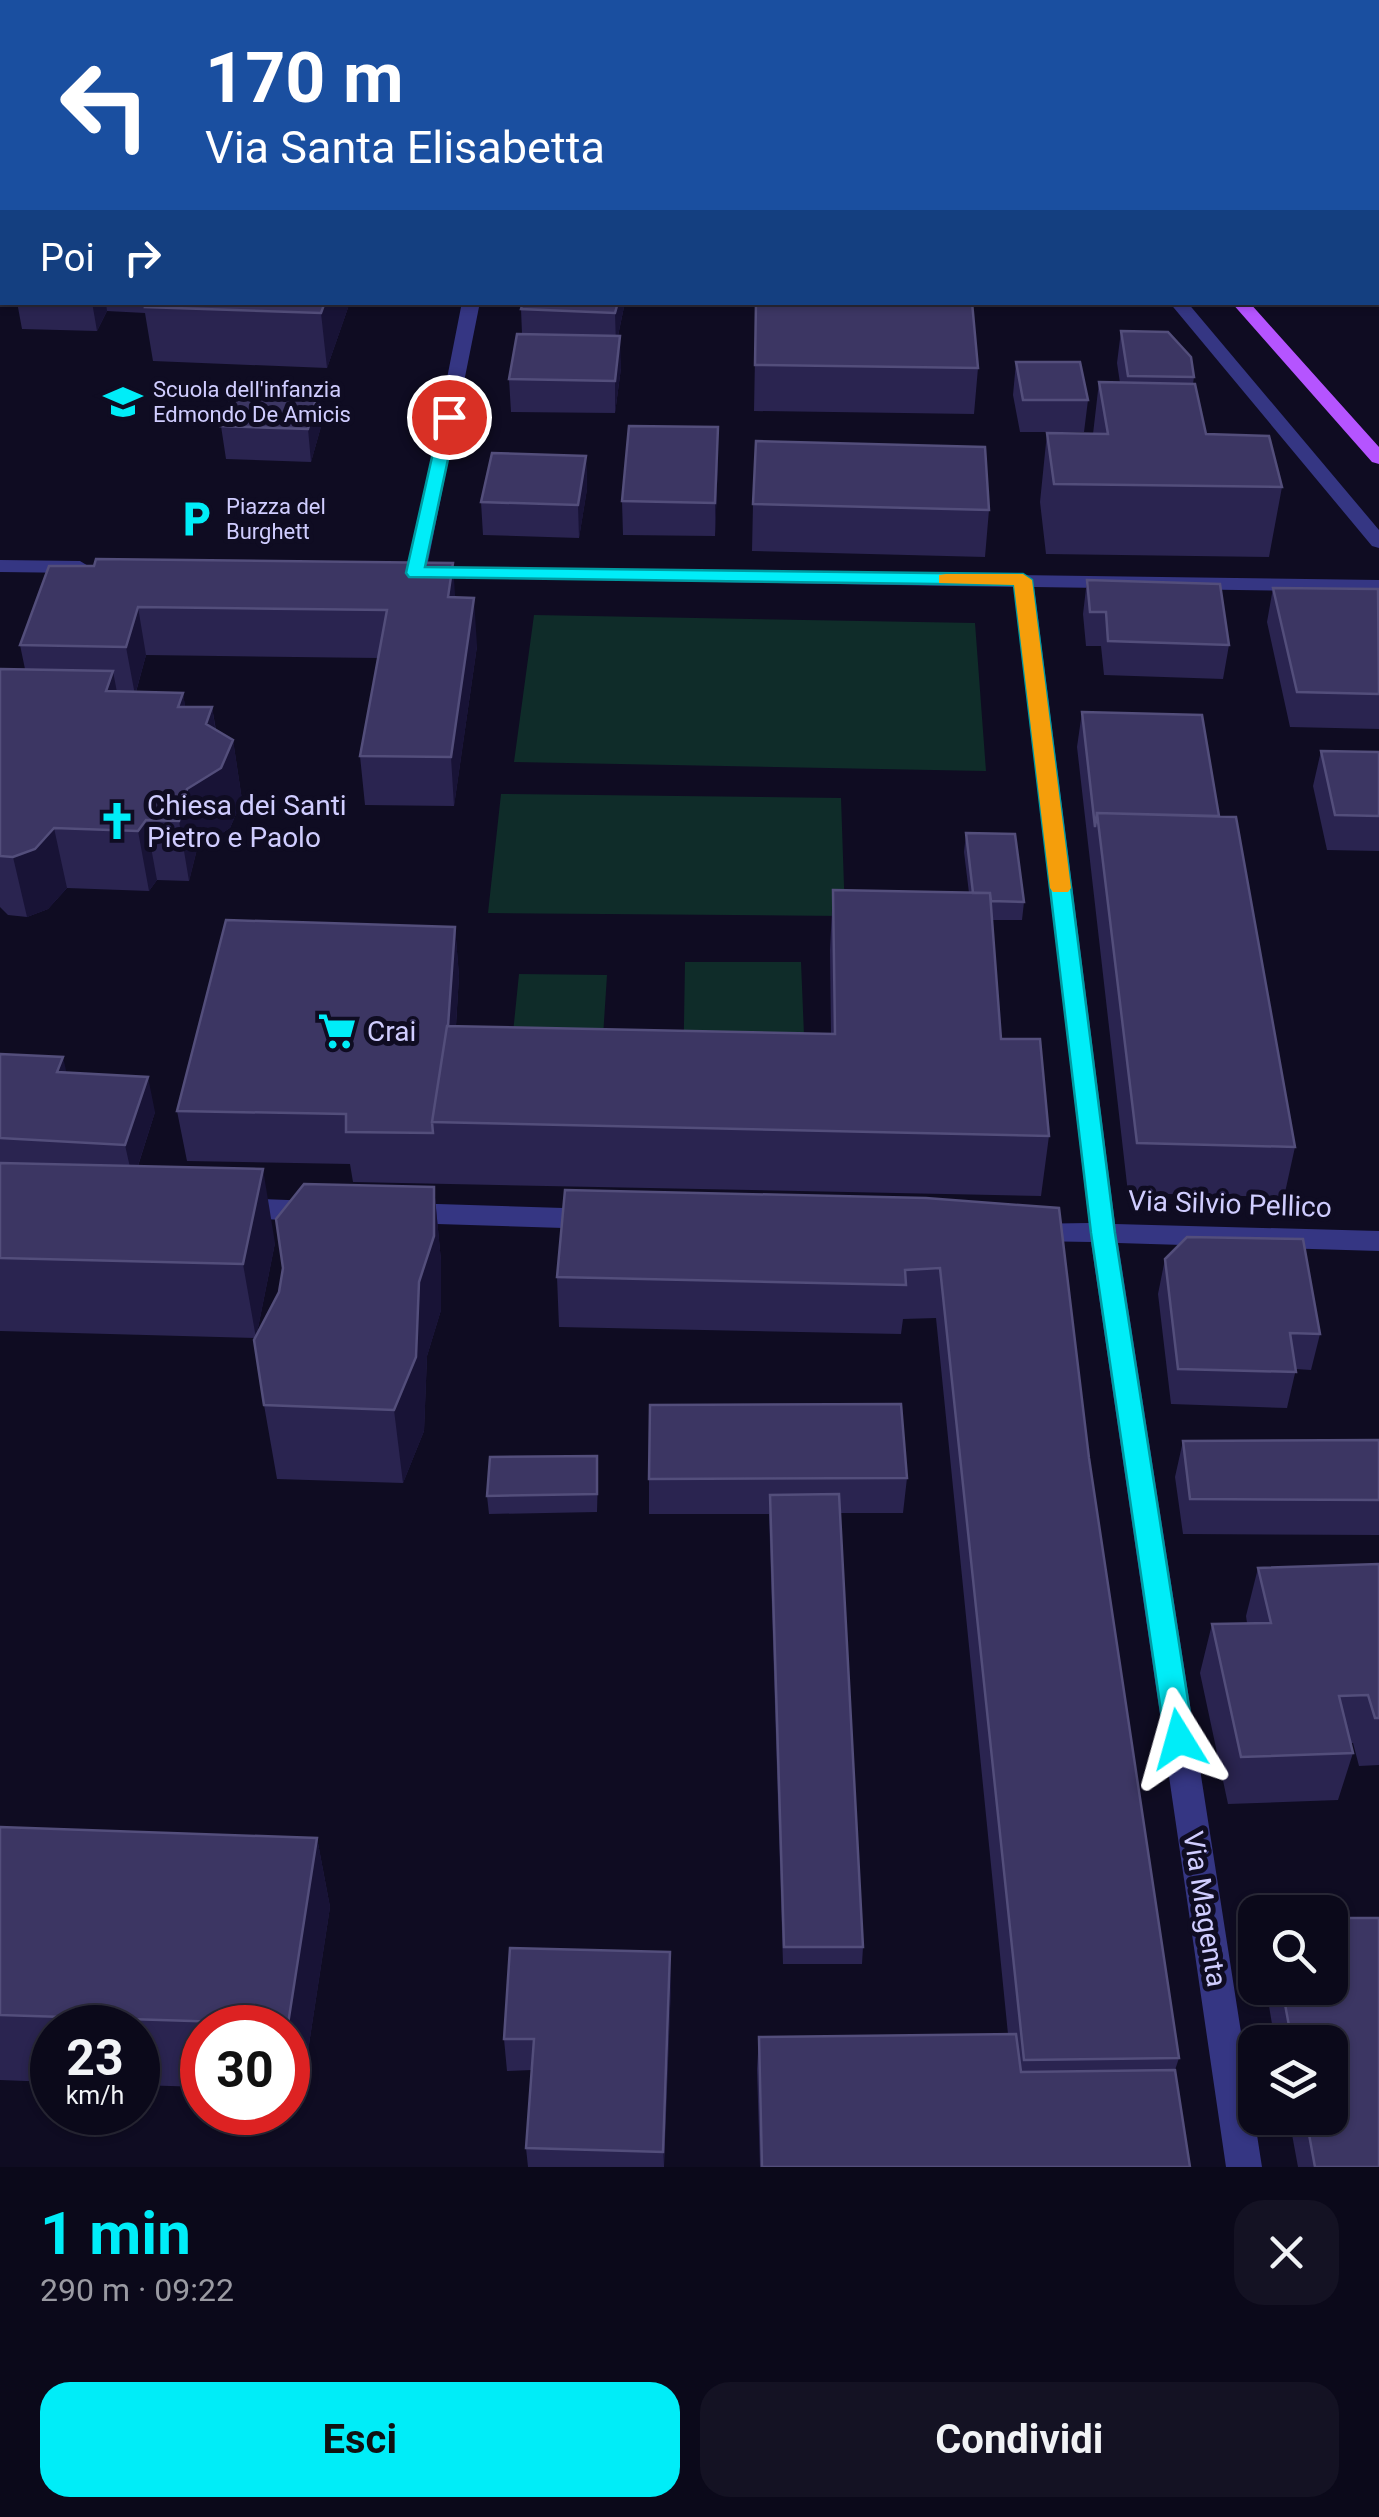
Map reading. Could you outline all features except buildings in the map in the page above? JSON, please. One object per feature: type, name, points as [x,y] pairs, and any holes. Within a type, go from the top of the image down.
[{"type":"main road","points":[[1242,305],[1379,458]]},
{"type":"street","points":[[470,305],[427,531],[406,572],[1379,586]]},
{"type":"street","points":[[1180,305],[1379,542]]},
{"type":"street","points":[[0,566],[95,567]]},
{"type":"street","name":"Via Magenta","points":[[1023,580],[1103,1233],[1244,2167]]},
{"type":"street","points":[[214,1208],[625,1220]]},
{"type":"street","name":"Via Silvio Pellico","points":[[998,1230],[1379,1241]]},
{"type":"green space","points":[[534,615],[975,623],[986,771],[514,762]]},
{"type":"green space","points":[[501,794],[841,798],[845,916],[488,913]]},
{"type":"green space","points":[[685,962],[801,962],[806,1084],[683,1084]]},
{"type":"green space","points":[[519,974],[607,975],[600,1083],[508,1082]]},
{"type":"slow traffic","points":[[946,579],[1023,580],[1061,888]]},
{"type":"place","name":"Scuola dell'infanzia Edmondo De Amicis","points":[[123,402]]},
{"type":"place","name":"Piazza del Burghett","points":[[196,519]]},
{"type":"place","name":"Chiesa dei Santi Pietro e Paolo","points":[[117,821]]},
{"type":"place","name":"Crai","points":[[337,1031]]},
{"type":"route","points":[[449,417],[415,573],[1023,580],[1103,1233],[1179,1739]]}]
